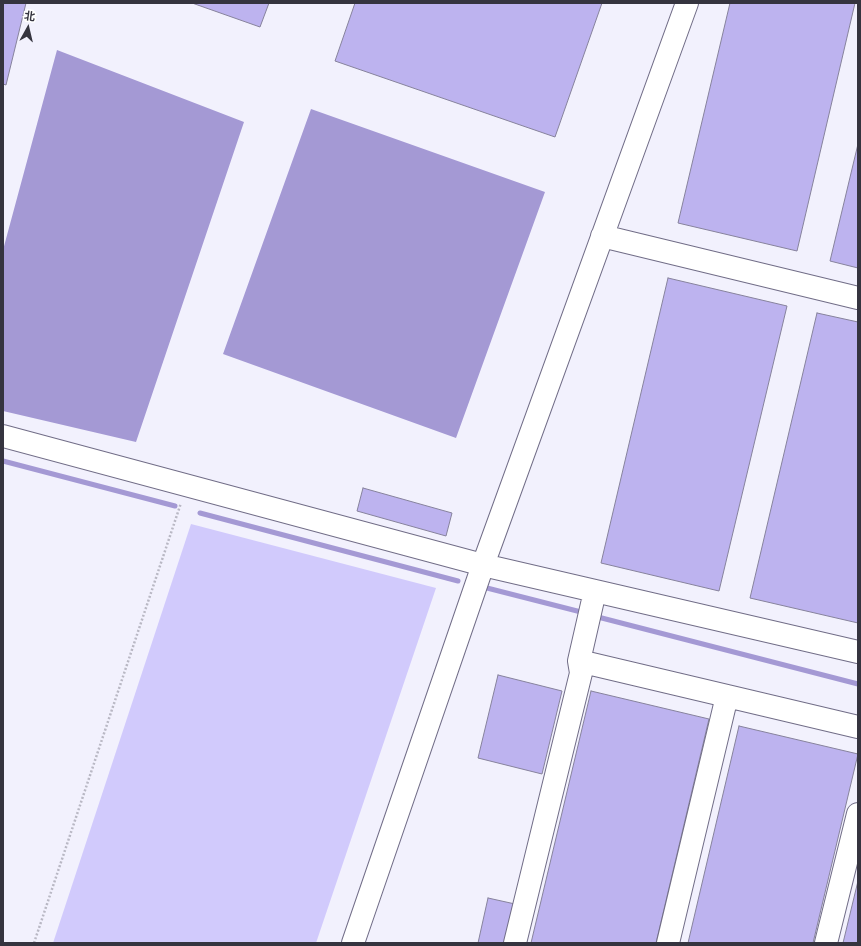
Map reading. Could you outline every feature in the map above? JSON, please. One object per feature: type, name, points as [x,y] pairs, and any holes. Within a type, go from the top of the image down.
[{"type":"lane","points":[[353,943],[483,565],[687,3]]},
{"type":"lane","points":[[602,236],[858,298]]},
{"type":"lane","points":[[3,436],[483,565],[592,606],[858,652]]},
{"type":"lane","points":[[515,943],[581,673],[579,661],[592,606]]},
{"type":"lane","points":[[579,661],[858,727]]},
{"type":"lane","points":[[668,943],[727,696]]},
{"type":"lane","points":[[826,943],[858,814]]},
{"type":"path","points":[[34,943],[187,486]]},
{"type":"shaded area","points":[[57,50],[244,122],[136,442],[3,411],[3,250]]},
{"type":"shaded area","points":[[311,109],[545,192],[456,438],[223,354]]},
{"type":"shaded area","points":[[191,524],[436,588],[316,943],[53,943]]},
{"type":"building","points":[[3,3],[26,3],[6,85],[3,84]]},
{"type":"building","points":[[192,3],[269,3],[260,27]]},
{"type":"building","points":[[355,3],[602,3],[555,137],[335,61]]},
{"type":"building","points":[[730,3],[855,3],[797,251],[678,223]]},
{"type":"building","points":[[858,144],[858,268],[830,261]]},
{"type":"building","points":[[668,278],[787,306],[719,591],[601,563]]},
{"type":"building","points":[[817,313],[858,322],[858,623],[750,598]]},
{"type":"building","points":[[363,488],[452,513],[446,536],[357,511]]},
{"type":"building","points":[[498,675],[562,691],[542,774],[478,758]]},
{"type":"building","points":[[591,691],[709,719],[656,943],[531,943]]},
{"type":"building","points":[[739,726],[858,754],[813,943],[688,943]]},
{"type":"building","points":[[858,881],[858,943],[843,943]]},
{"type":"building","points":[[488,898],[515,904],[506,943],[478,943]]},
{"type":"waterway","points":[[3,461],[175,506]]},
{"type":"waterway","points":[[200,513],[458,581]]},
{"type":"waterway","points":[[487,588],[585,613]]},
{"type":"waterway","points":[[594,616],[858,684]]}]
